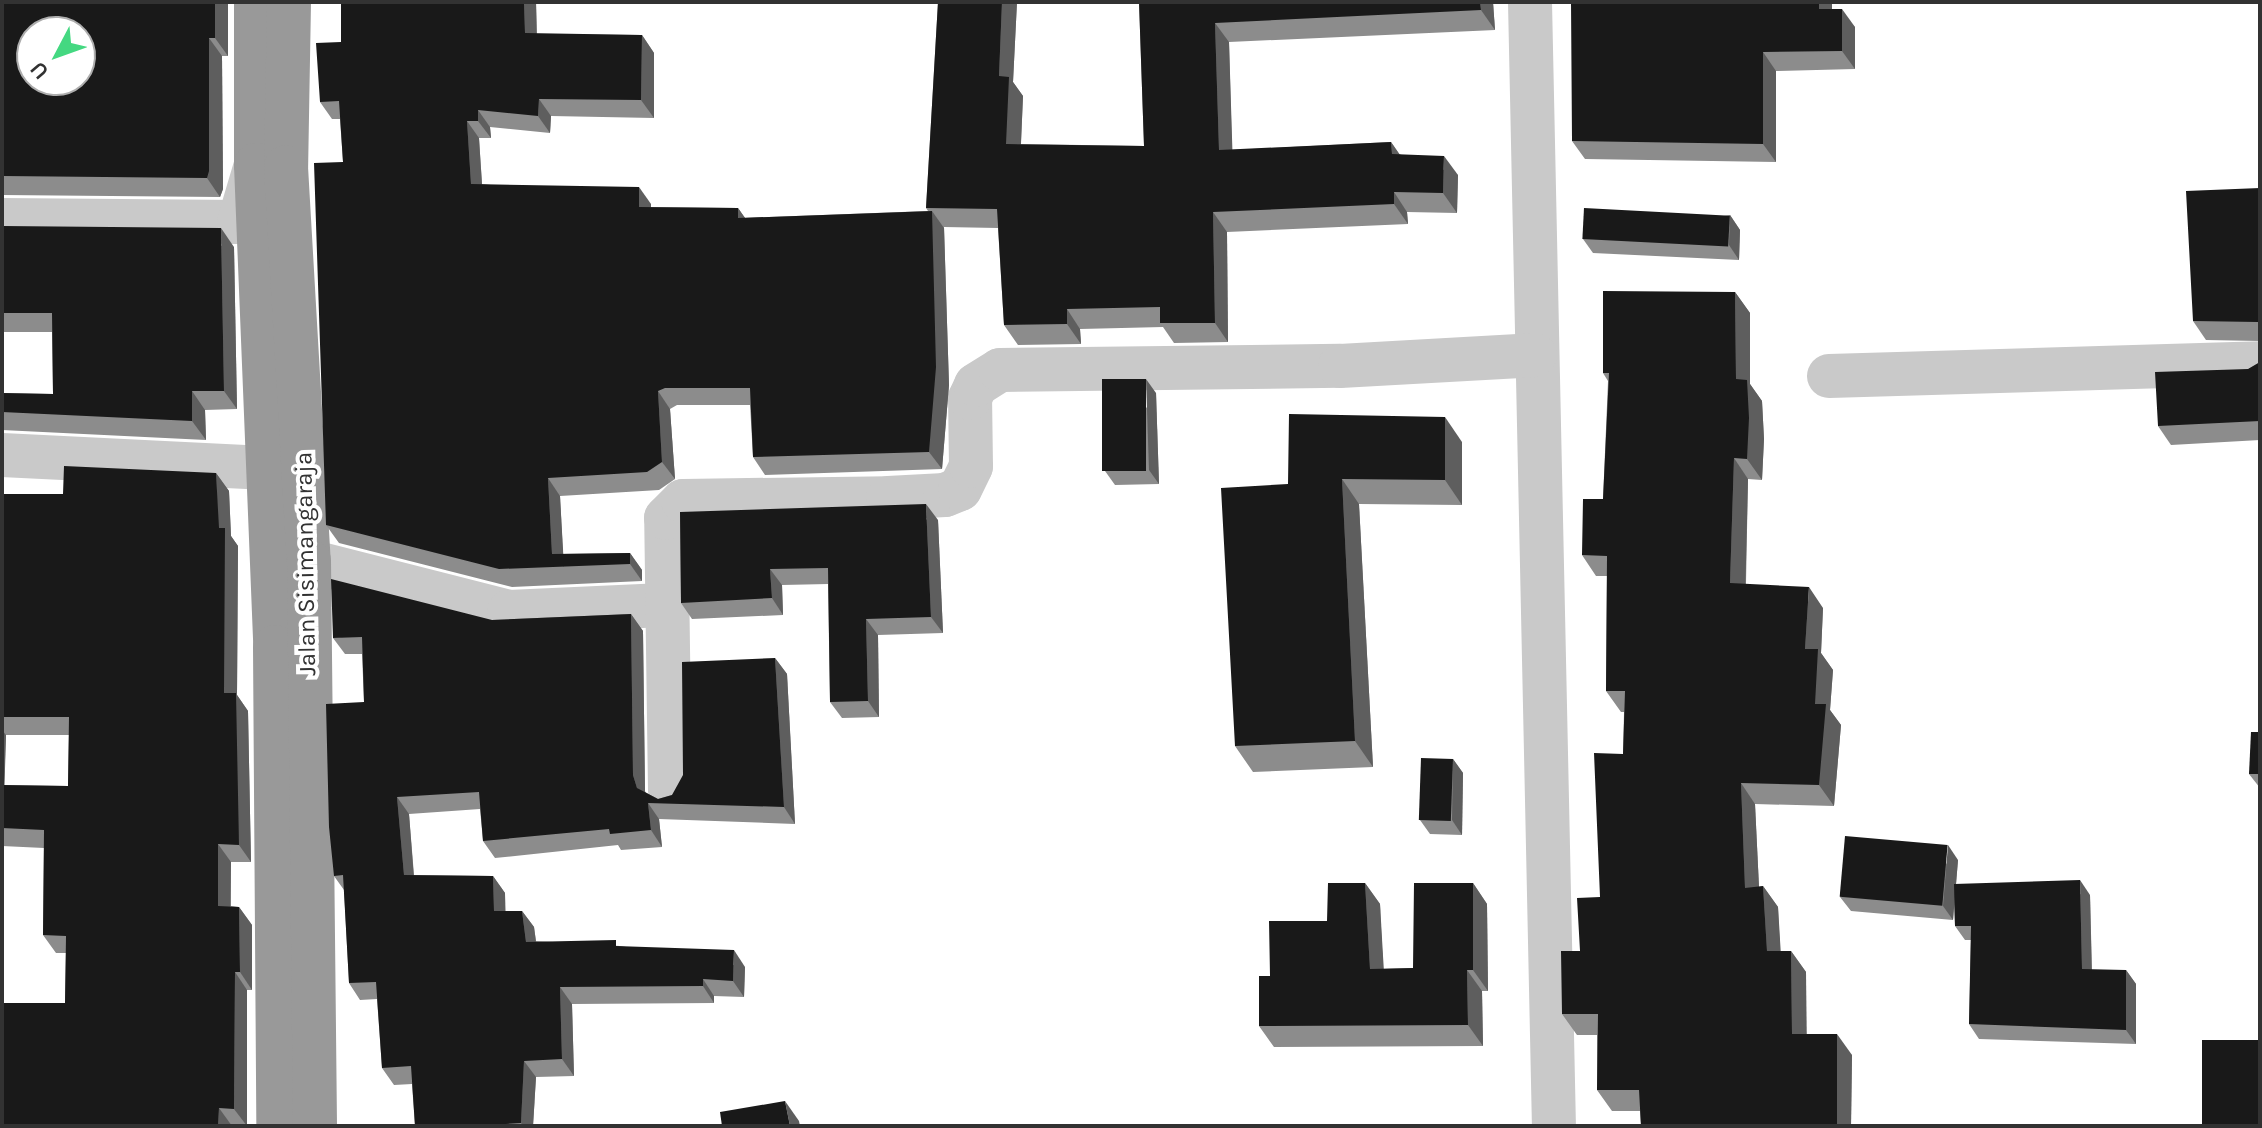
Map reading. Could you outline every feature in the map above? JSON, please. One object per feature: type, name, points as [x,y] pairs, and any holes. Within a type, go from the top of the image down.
[{"type":"highway","name":"Jalan Sisimangaraja","points":[[256,2],[271,166],[284,413],[275,647],[278,1126]]},
{"type":"highway","name":"Jalan Sisimangaraja","points":[[271,166],[289,2]]},
{"type":"highway","name":"Jalan Sisimangaraja","points":[[284,413],[309,561],[315,1126]]},
{"type":"street","points":[[1530,2],[1535,355],[1554,1126]]},
{"type":"street","points":[[2,220],[239,222],[271,166]]},
{"type":"street","points":[[670,791],[664,605],[666,518],[683,501],[902,498],[960,489],[971,466],[970,398],[986,375],[1000,370],[1340,366],[1535,355]]},
{"type":"street","points":[[1829,376],[2260,363]]},
{"type":"street","points":[[2,455],[271,468],[284,413]]},
{"type":"street","points":[[309,561],[509,612],[664,605]]},
{"type":"building","points":[[2,2],[215,2],[215,38],[209,38],[207,178],[2,176]]},
{"type":"building","points":[[341,2],[524,2],[525,33],[642,35],[641,100],[539,99],[538,116],[478,110],[478,121],[467,121],[471,184],[639,187],[639,207],[738,208],[738,218],[932,211],[936,367],[929,452],[753,457],[750,388],[665,388],[658,391],[662,462],[647,472],[548,478],[552,554],[630,553],[630,564],[499,569],[326,525],[314,163],[343,162],[339,101],[320,102],[316,43],[341,42]]},
{"type":"building","points":[[938,2],[1002,2],[999,76],[1009,77],[1006,144],[1144,146],[1139,2],[1480,2],[1481,10],[1215,23],[1219,150],[1391,142],[1392,154],[1444,156],[1443,193],[1394,192],[1394,204],[1213,212],[1215,323],[1160,323],[1160,307],[1067,309],[1067,324],[1004,325],[997,209],[926,208]]},
{"type":"building","points":[[1571,2],[1819,2],[1819,9],[1842,9],[1842,51],[1763,52],[1763,144],[1572,141]]},
{"type":"building","points":[[2260,188],[2260,325],[2258,322],[2193,321],[2186,191]]},
{"type":"building","points":[[1584,208],[1730,216],[1728,247],[1582,239]]},
{"type":"building","points":[[2,226],[221,228],[224,391],[192,391],[192,421],[2,412],[2,393],[53,394],[52,313],[2,313]]},
{"type":"building","points":[[1603,291],[1735,292],[1736,379],[1747,380],[1749,418],[1747,459],[1734,458],[1730,583],[1809,587],[1805,649],[1818,649],[1815,704],[1826,704],[1819,785],[1741,783],[1745,888],[1763,886],[1767,951],[1791,951],[1792,1034],[1837,1034],[1837,1126],[1641,1126],[1639,1090],[1597,1090],[1598,1014],[1562,1014],[1561,951],[1580,951],[1577,898],[1600,897],[1594,753],[1623,754],[1625,691],[1606,691],[1607,556],[1582,555],[1583,499],[1603,499],[1609,373],[1603,373]]},
{"type":"building","points":[[2260,362],[2260,421],[2158,426],[2155,372],[2248,369]]},
{"type":"building","points":[[1102,379],[1146,379],[1146,471],[1102,471]]},
{"type":"building","points":[[1289,414],[1445,417],[1445,480],[1342,479],[1355,741],[1235,746],[1221,488],[1288,484]]},
{"type":"building","points":[[64,466],[216,473],[219,528],[225,528],[224,693],[236,693],[239,845],[218,844],[218,906],[239,907],[240,972],[235,972],[234,1109],[219,1108],[218,1126],[2,1126],[2,1003],[65,1003],[66,936],[43,935],[44,830],[2,828],[2,785],[68,786],[69,717],[2,717],[2,494],[63,494]]},
{"type":"building","points":[[926,504],[931,617],[866,619],[868,701],[830,702],[828,568],[770,569],[772,598],[681,603],[680,512]]},
{"type":"building","points":[[331,579],[492,620],[631,614],[633,775],[637,788],[658,799],[672,795],[683,775],[682,662],[775,658],[784,807],[648,803],[651,830],[610,834],[609,829],[483,841],[479,792],[397,797],[404,875],[493,876],[494,911],[522,911],[526,942],[616,940],[616,946],[734,950],[733,981],[703,979],[703,986],[560,987],[562,1059],[524,1061],[521,1123],[415,1126],[411,1066],[382,1068],[376,982],[349,983],[343,875],[334,876],[329,827],[326,704],[364,702],[362,637],[333,638]]},
{"type":"building","points":[[2251,732],[2260,732],[2260,774],[2249,774]]},
{"type":"building","points":[[1421,758],[1453,759],[1451,821],[1419,820]]},
{"type":"building","points":[[1845,836],[1948,845],[1942,906],[1840,897]]},
{"type":"building","points":[[2080,880],[2082,969],[2126,970],[2126,1030],[1969,1024],[1971,926],[1955,926],[1954,884]]},
{"type":"building","points":[[1328,883],[1365,883],[1370,969],[1413,968],[1414,883],[1473,883],[1473,970],[1467,970],[1468,1025],[1259,1026],[1259,976],[1270,976],[1269,921],[1327,921]]},
{"type":"building","points":[[2202,1040],[2260,1040],[2260,1126],[2202,1126]]},
{"type":"building","points":[[785,1101],[790,1126],[722,1126],[720,1112]]}]
